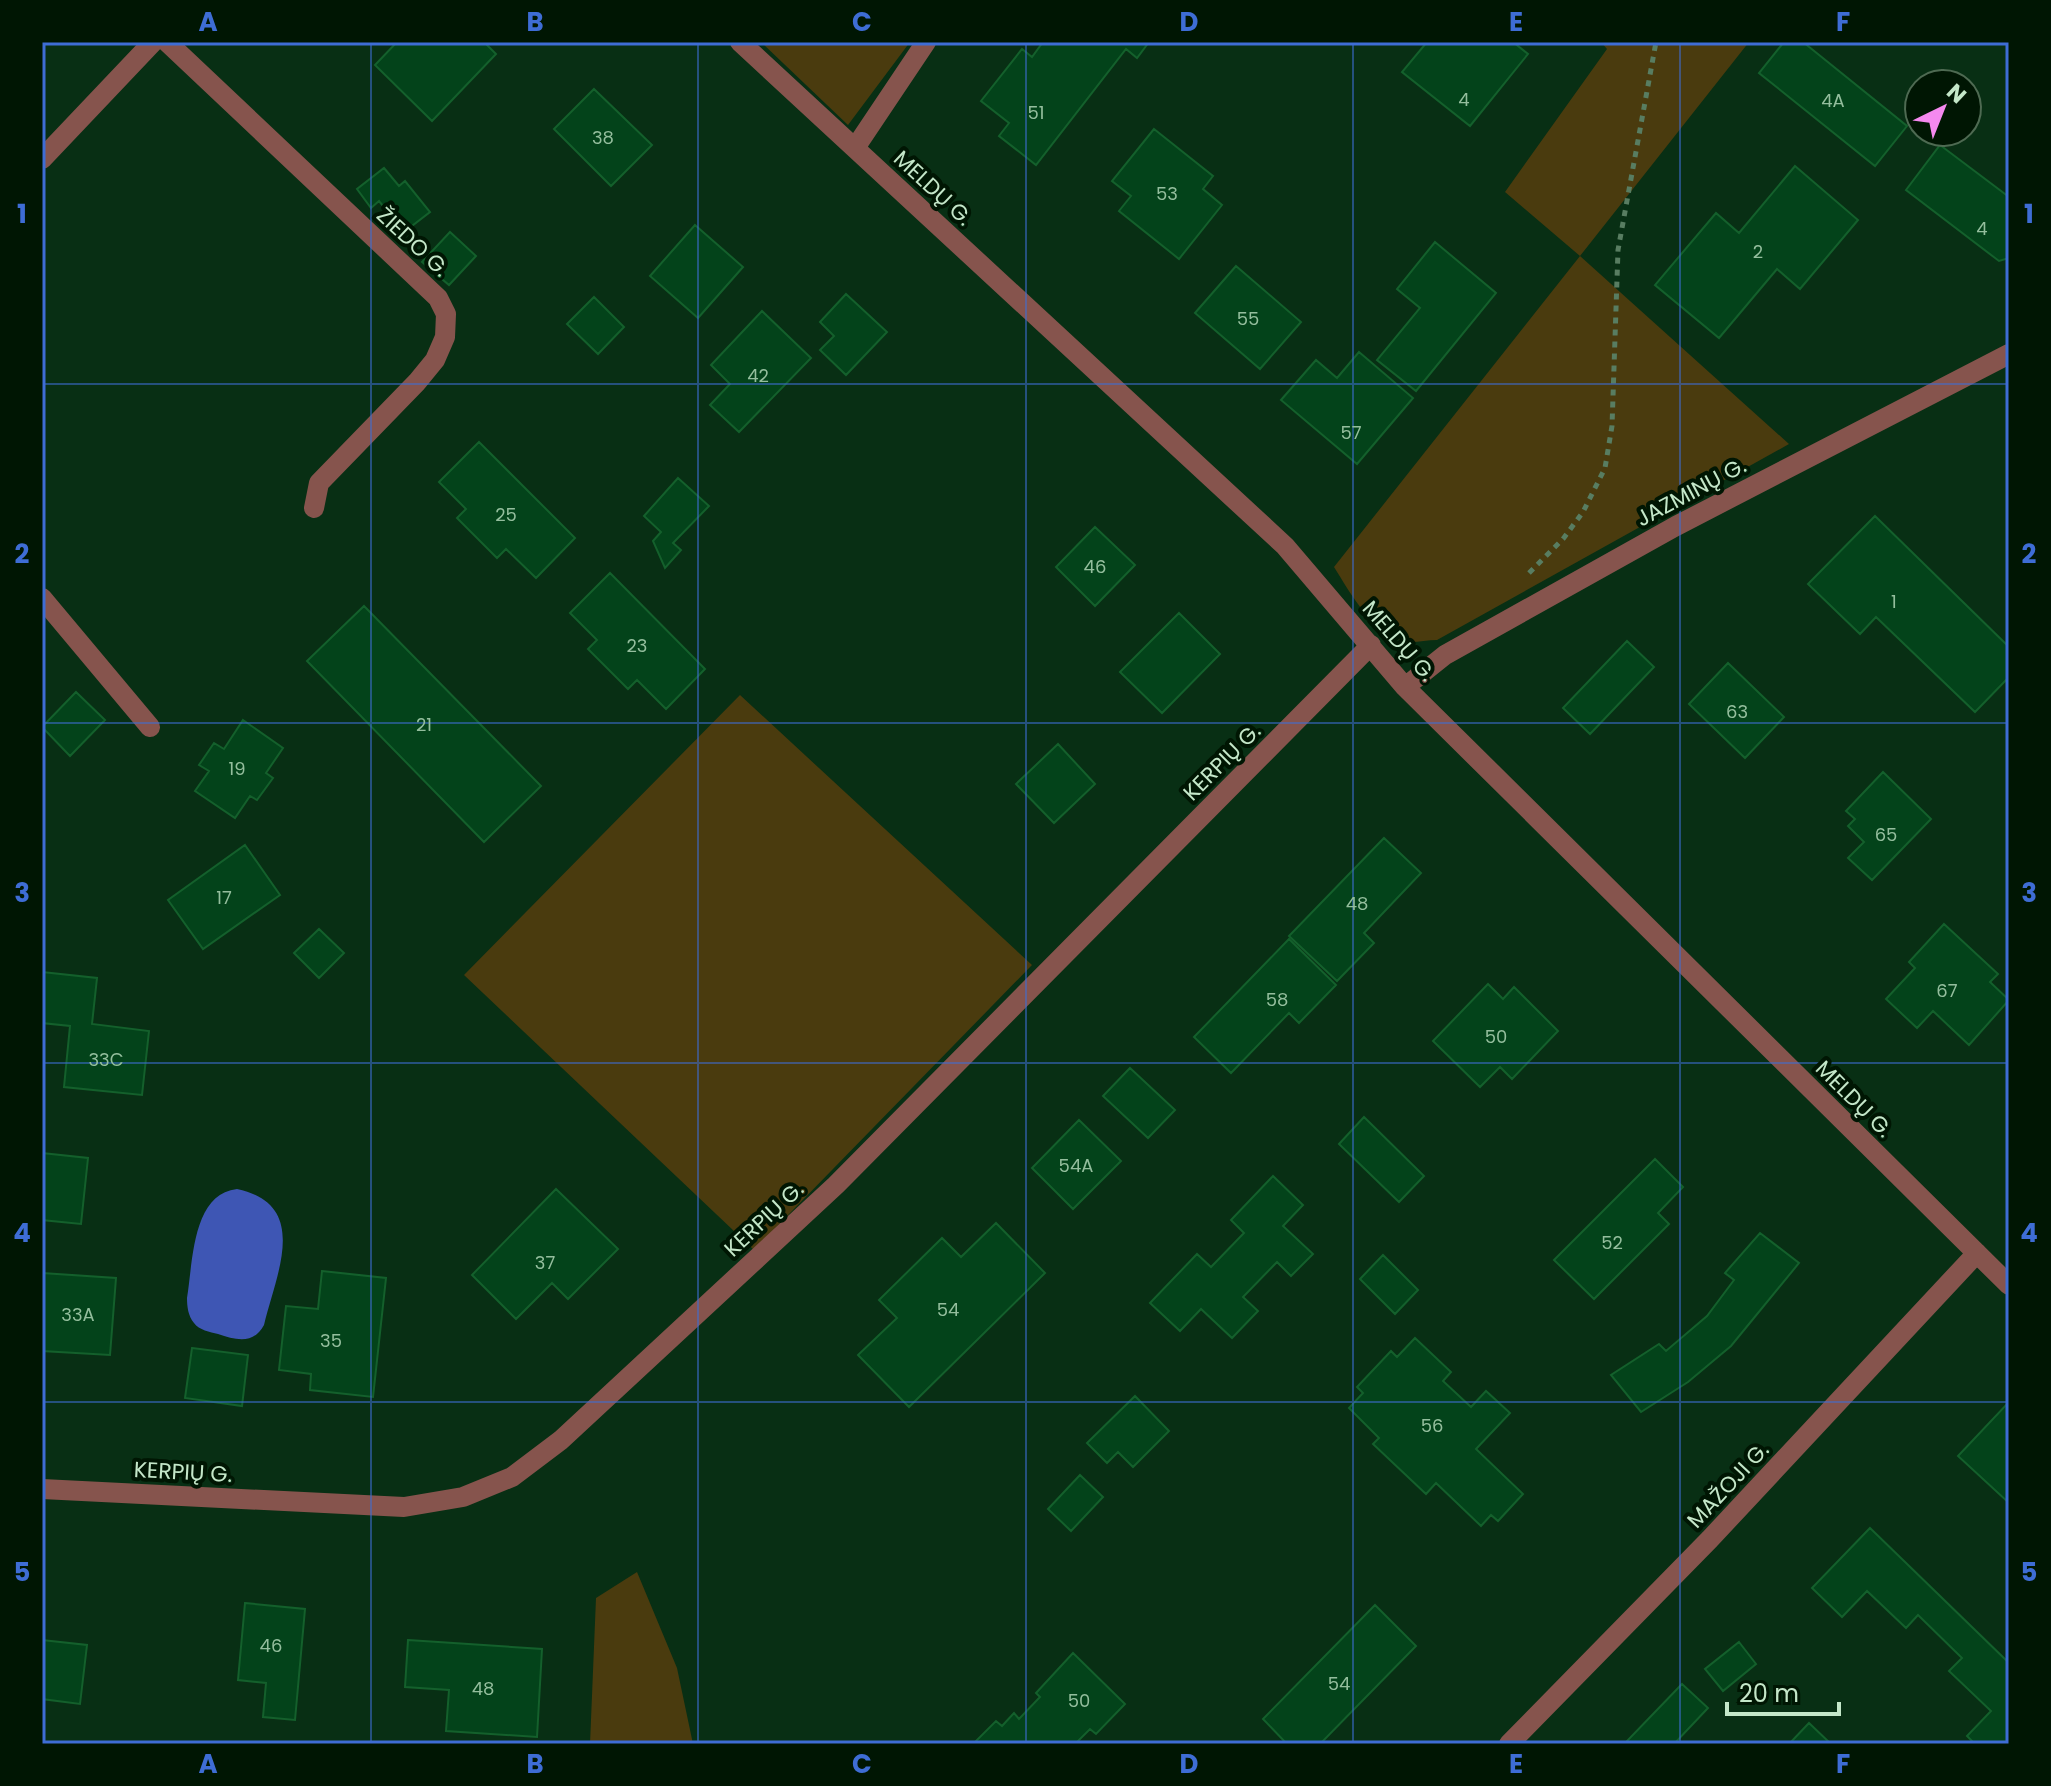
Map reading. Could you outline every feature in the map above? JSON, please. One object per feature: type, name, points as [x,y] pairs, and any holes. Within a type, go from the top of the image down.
[{"type":"street","points":[[42,159],[153,42]]},
{"type":"street","name":"ŽIEDO G.","points":[[167,42],[438,298],[446,314],[445,337],[435,360],[319,483],[314,508]]},
{"type":"street","name":"MELDŲ G.","points":[[740,42],[1285,546],[1405,687],[2009,1285]]},
{"type":"street","points":[[855,148],[926,42]]},
{"type":"street","name":"JAZMINŲ G.","points":[[1405,687],[1445,655],[1676,526],[2009,354]]},
{"type":"street","points":[[42,598],[150,727]]},
{"type":"street","name":"KERPIŲ G.","points":[[42,1489],[404,1507],[463,1497],[512,1477],[561,1440],[836,1185],[1371,645]]},
{"type":"street","name":"MAŽOJI G.","points":[[1509,1744],[1711,1538],[1977,1253]]},
{"type":"path","points":[[1520,581],[1570,530],[1583,512],[1605,468],[1612,426],[1618,250],[1656,42]]},
{"type":"shaded area","points":[[761,42],[910,42],[848,125]]},
{"type":"shaded area","points":[[1601,42],[1749,42],[1580,256],[1505,192],[1607,49]]},
{"type":"shaded area","points":[[1580,256],[1789,444],[1437,640],[1411,642],[1398,639],[1386,633],[1365,614],[1334,567]]},
{"type":"shaded area","points":[[740,695],[1032,965],[754,1250],[464,975]]},
{"type":"shaded area","points":[[637,1572],[677,1668],[693,1744],[590,1744],[596,1598]]},
{"type":"water","points":[[237,1189],[260,1197],[274,1210],[281,1226],[283,1244],[264,1325],[255,1336],[244,1339],[199,1327],[190,1317],[187,1301],[197,1232],[203,1216],[211,1203],[222,1194]]},
{"type":"building","points":[[397,42],[484,42],[496,54],[432,121],[375,65]]},
{"type":"building","points":[[1043,42],[1149,42],[1137,58],[1126,49],[1036,165],[999,136],[1009,123],[981,101],[1022,49],[1032,57]]},
{"type":"building","points":[[1427,42],[1513,42],[1528,54],[1470,126],[1402,72]]},
{"type":"building","points":[[1784,42],[1803,42],[1903,123],[1903,131],[1875,166],[1759,73]]},
{"type":"building","points":[[594,89],[652,145],[611,186],[554,129]]},
{"type":"building","points":[[1154,129],[1213,176],[1203,189],[1222,205],[1179,259],[1119,211],[1131,196],[1112,181]]},
{"type":"building","points":[[1938,148],[1944,148],[2009,197],[2009,258],[1999,261],[1906,190]]},
{"type":"building","points":[[1795,166],[1858,220],[1800,289],[1777,269],[1719,338],[1655,285],[1716,213],[1739,233]]},
{"type":"building","points":[[384,168],[399,186],[405,181],[430,212],[404,232],[379,201],[371,208],[357,189]]},
{"type":"building","points":[[695,225],[743,267],[698,318],[650,276]]},
{"type":"building","points":[[450,232],[476,256],[449,285],[422,262]]},
{"type":"building","points":[[1435,242],[1496,293],[1416,391],[1377,360],[1420,308],[1397,289]]},
{"type":"building","points":[[1236,266],[1301,322],[1260,369],[1195,313]]},
{"type":"building","points":[[846,294],[887,332],[846,375],[820,350],[834,336],[820,322]]},
{"type":"building","points":[[594,297],[624,327],[598,354],[567,324]]},
{"type":"building","points":[[762,311],[811,358],[739,432],[710,405],[730,384],[711,365]]},
{"type":"building","points":[[1359,352],[1413,398],[1357,464],[1281,400],[1316,360],[1337,378]]},
{"type":"building","points":[[479,442],[575,538],[536,578],[506,549],[497,558],[457,518],[466,509],[439,482]]},
{"type":"building","points":[[678,478],[709,506],[673,543],[681,550],[665,568],[653,541],[661,532],[644,516]]},
{"type":"building","points":[[1875,516],[2009,647],[2009,677],[1975,712],[1876,617],[1860,634],[1808,584]]},
{"type":"building","points":[[1095,527],[1135,565],[1095,606],[1056,567]]},
{"type":"building","points":[[610,573],[705,669],[666,709],[637,680],[628,689],[588,649],[597,640],[570,613]]},
{"type":"building","points":[[364,606],[541,786],[484,842],[307,661]]},
{"type":"building","points":[[1179,613],[1220,654],[1162,713],[1120,672]]},
{"type":"building","points":[[1627,641],[1654,667],[1590,734],[1563,708]]},
{"type":"building","points":[[1728,663],[1784,717],[1745,758],[1689,704]]},
{"type":"building","points":[[76,692],[105,720],[70,756],[42,727]]},
{"type":"building","points":[[243,720],[283,748],[266,773],[273,778],[257,800],[250,796],[235,818],[195,791],[209,771],[199,765],[214,743],[224,749]]},
{"type":"building","points":[[1058,744],[1095,784],[1054,823],[1016,784]]},
{"type":"building","points":[[1883,772],[1931,819],[1872,880],[1848,858],[1864,842],[1848,826],[1855,819],[1846,811]]},
{"type":"building","points":[[1384,838],[1421,873],[1364,933],[1374,943],[1337,981],[1289,936]]},
{"type":"building","points":[[245,845],[280,895],[203,949],[168,900]]},
{"type":"building","points":[[1944,924],[1998,974],[1990,982],[2009,1000],[1969,1045],[1933,1011],[1917,1028],[1886,999],[1915,968],[1909,962]]},
{"type":"building","points":[[319,929],[344,953],[319,978],[294,953]]},
{"type":"building","points":[[1289,939],[1336,985],[1299,1023],[1289,1013],[1231,1073],[1194,1037]]},
{"type":"building","points":[[42,972],[97,978],[92,1024],[149,1031],[142,1095],[64,1087],[70,1026],[42,1023]]},
{"type":"building","points":[[1488,984],[1503,999],[1514,987],[1558,1031],[1512,1079],[1500,1067],[1480,1087],[1433,1041]]},
{"type":"building","points":[[1130,1068],[1175,1110],[1148,1138],[1103,1096]]},
{"type":"building","points":[[1364,1117],[1424,1176],[1399,1202],[1339,1144]]},
{"type":"building","points":[[1079,1120],[1121,1161],[1073,1209],[1032,1168]]},
{"type":"building","points":[[42,1153],[88,1158],[81,1224],[42,1220]]},
{"type":"building","points":[[1655,1159],[1683,1187],[1658,1213],[1669,1224],[1594,1299],[1554,1260]]},
{"type":"building","points":[[1273,1176],[1303,1205],[1283,1226],[1313,1254],[1291,1276],[1277,1262],[1243,1297],[1258,1311],[1232,1338],[1201,1309],[1180,1331],[1150,1303],[1197,1254],[1211,1267],[1244,1233],[1231,1220]]},
{"type":"building","points":[[556,1189],[618,1249],[568,1299],[552,1283],[516,1319],[472,1275]]},
{"type":"building","points":[[996,1223],[1045,1273],[909,1407],[858,1355],[897,1318],[879,1300],[942,1238],[961,1257]]},
{"type":"building","points":[[1760,1233],[1799,1263],[1731,1346],[1688,1382],[1641,1412],[1611,1375],[1659,1344],[1666,1351],[1707,1316],[1734,1280],[1725,1273]]},
{"type":"building","points":[[1383,1255],[1418,1290],[1395,1314],[1360,1279]]},
{"type":"building","points":[[322,1271],[386,1278],[373,1397],[310,1390],[311,1374],[279,1370],[286,1306],[318,1309]]},
{"type":"building","points":[[42,1273],[116,1278],[110,1355],[42,1351]]},
{"type":"building","points":[[1415,1338],[1451,1372],[1443,1381],[1471,1407],[1486,1391],[1510,1413],[1476,1449],[1523,1494],[1498,1521],[1491,1515],[1481,1526],[1436,1483],[1426,1494],[1373,1444],[1379,1438],[1349,1408],[1363,1393],[1357,1387],[1391,1351],[1397,1357]]},
{"type":"building","points":[[192,1348],[248,1355],[242,1406],[185,1398]]},
{"type":"building","points":[[1135,1396],[1169,1431],[1133,1467],[1118,1452],[1107,1463],[1087,1443]]},
{"type":"building","points":[[2007,1404],[2009,1407],[2009,1503],[1958,1456]]},
{"type":"building","points":[[1080,1475],[1103,1497],[1071,1531],[1048,1509]]},
{"type":"building","points":[[1870,1528],[2009,1663],[2009,1744],[1975,1744],[1967,1736],[1991,1711],[1949,1671],[1962,1658],[1918,1615],[1906,1628],[1867,1591],[1842,1617],[1812,1588]]},
{"type":"building","points":[[245,1603],[305,1609],[295,1720],[263,1717],[266,1683],[238,1680]]},
{"type":"building","points":[[1375,1605],[1416,1646],[1320,1744],[1287,1744],[1263,1719]]},
{"type":"building","points":[[42,1640],[87,1645],[80,1704],[42,1699]]},
{"type":"building","points":[[408,1640],[542,1649],[537,1737],[446,1731],[449,1690],[405,1687]]},
{"type":"building","points":[[1739,1642],[1756,1664],[1723,1691],[1705,1669]]},
{"type":"building","points":[[1073,1653],[1125,1704],[1096,1734],[1090,1729],[1075,1744],[973,1744],[996,1721],[1002,1726],[1014,1713],[1019,1719],[1040,1697],[1036,1693]]},
{"type":"building","points":[[1682,1684],[1708,1708],[1674,1744],[1626,1742]]},
{"type":"building","points":[[1809,1723],[1831,1744],[1789,1744]]}]
